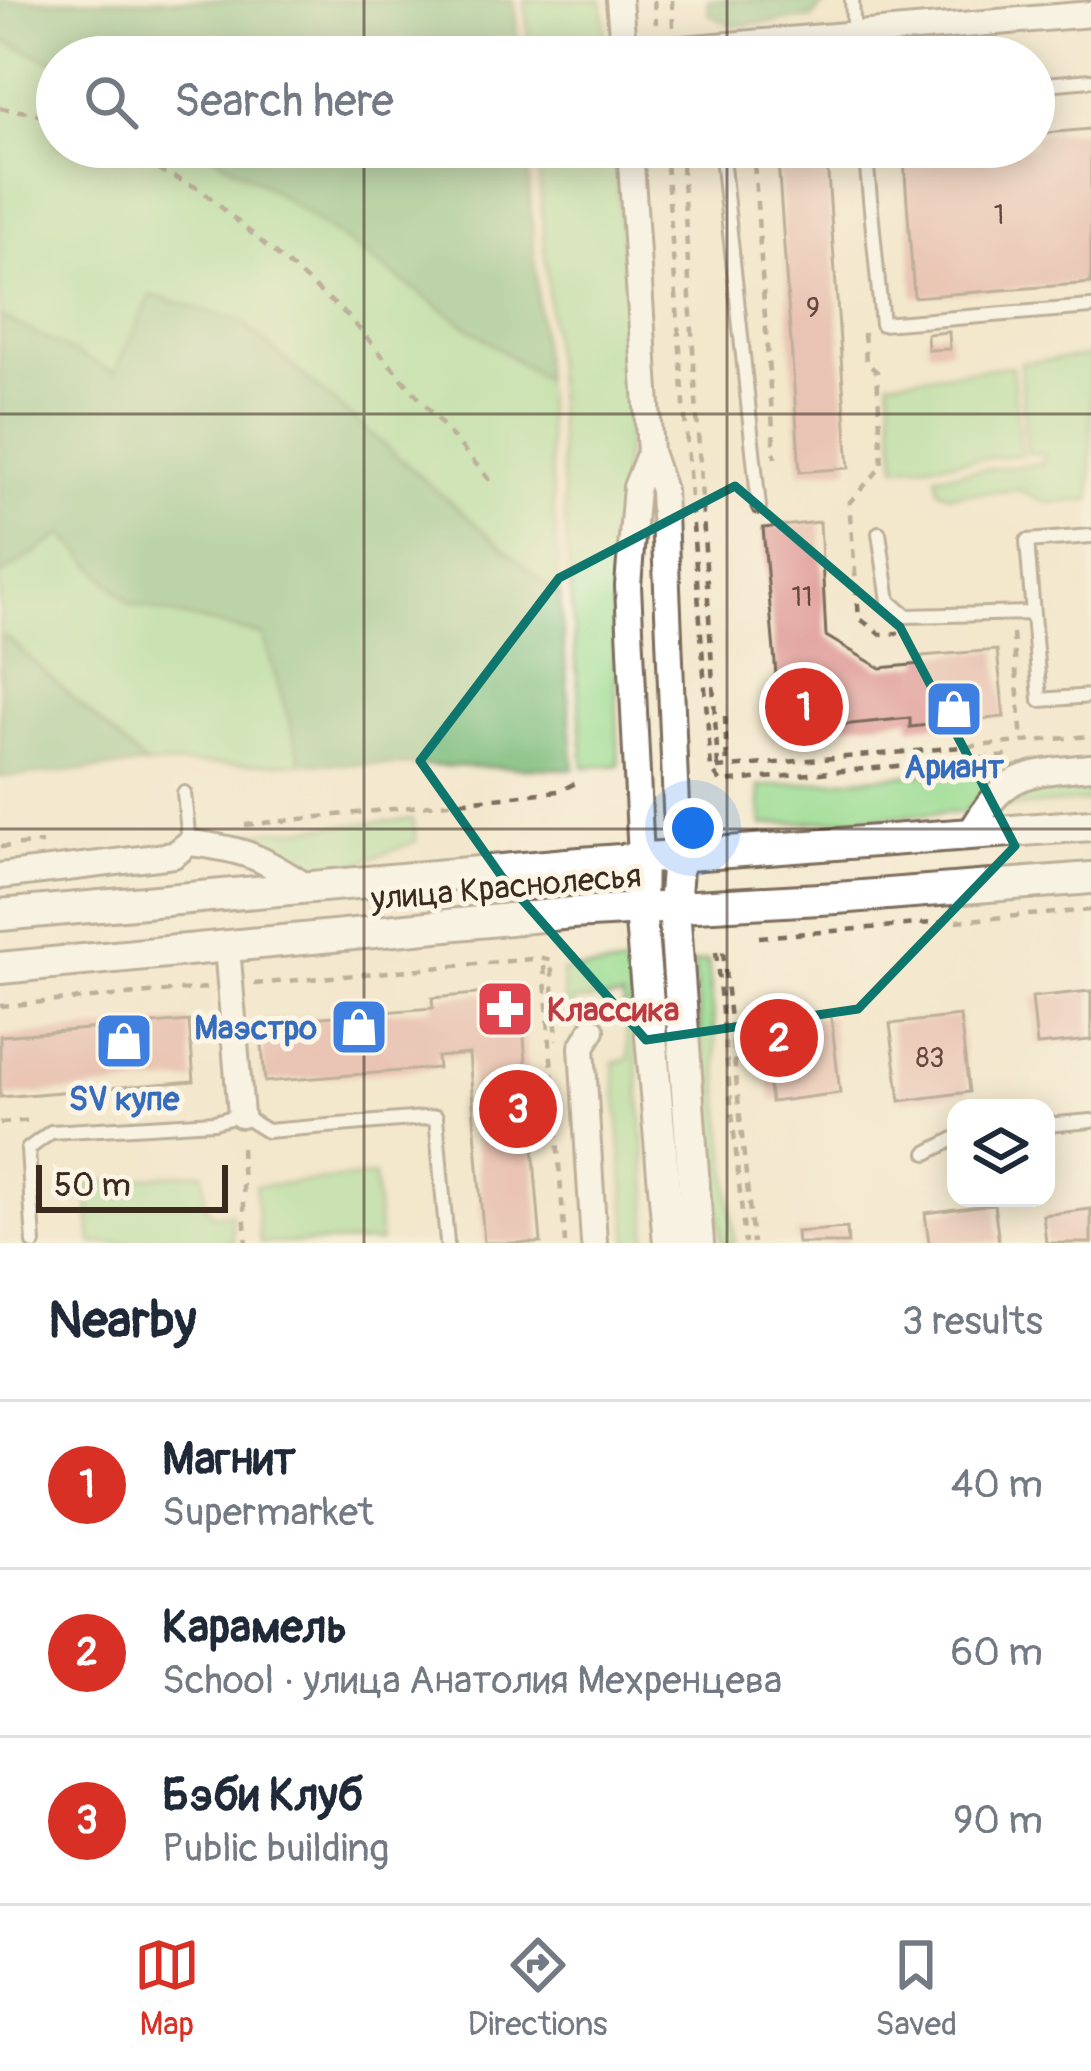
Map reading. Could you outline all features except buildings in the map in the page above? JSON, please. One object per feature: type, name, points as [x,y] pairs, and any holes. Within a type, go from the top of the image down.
[{"type":"street","points":[[620,0],[623,36]]},
{"type":"street","points":[[928,36],[1091,14]]},
{"type":"street","points":[[631,168],[650,452],[663,490],[679,856],[674,907],[698,1243]]},
{"type":"street","points":[[650,452],[636,487],[628,586],[640,910],[669,1243]]},
{"type":"street","points":[[969,835],[998,790],[1028,772],[1091,766]]},
{"type":"street","name":"улица Краснолесья","points":[[0,915],[641,858],[1091,825]]},
{"type":"street","points":[[0,875],[174,855],[189,843],[237,848],[310,889]]},
{"type":"street","name":"улица Краснолесья","points":[[0,968],[674,907],[1091,878]]},
{"type":"street","points":[[227,947],[241,1115]]},
{"type":"street","points":[[592,1030],[582,1047],[594,1243]]},
{"type":"lane","points":[[852,0],[854,36]]},
{"type":"lane","points":[[1055,83],[1091,80]]},
{"type":"lane","points":[[723,168],[759,508]]},
{"type":"lane","points":[[867,168],[882,324],[1091,307]]},
{"type":"lane","points":[[879,533],[889,601],[906,616],[1032,613]]},
{"type":"lane","points":[[1091,536],[1027,541],[1040,700],[1091,696]]},
{"type":"lane","points":[[184,793],[189,843]]},
{"type":"lane","points":[[34,1243],[28,1149],[51,1132],[214,1122],[241,1115],[267,1131],[436,1118],[447,1243]]},
{"type":"lane","points":[[1055,1124],[1091,1121]]},
{"type":"lane","points":[[927,1153],[947,1143]]},
{"type":"path","points":[[0,108],[36,114]]},
{"type":"path","points":[[154,168],[200,189],[348,316],[495,486]]},
{"type":"path","points":[[667,168],[722,782],[1022,754]]},
{"type":"path","points":[[682,168],[719,768]]},
{"type":"path","points":[[754,168],[776,470]]},
{"type":"path","points":[[862,314],[866,362],[877,371],[882,466],[849,503],[859,618],[880,634],[902,633]]},
{"type":"path","points":[[1012,628],[1022,742]]},
{"type":"path","points":[[719,768],[725,716]]},
{"type":"path","points":[[719,768],[1091,736]]},
{"type":"path","points":[[235,826],[559,791],[580,781]]},
{"type":"path","points":[[0,847],[47,843]]},
{"type":"path","points":[[758,937],[1091,910]]},
{"type":"path","points":[[719,952],[749,1243]]},
{"type":"path","points":[[0,1006],[551,960]]},
{"type":"path","points":[[544,966],[566,1243]]},
{"type":"path","points":[[242,1148],[246,1243]]},
{"type":"highlighted area","points":[[735,486],[900,627],[1015,846],[858,1009],[646,1040],[502,877],[420,761],[559,578]]},
{"type":"green space","points":[[0,0],[514,0],[517,36],[36,36],[36,54],[0,39]]},
{"type":"green space","points":[[525,0],[602,0],[605,36],[528,36]]},
{"type":"green space","points":[[708,0],[825,2],[812,18],[734,26],[709,15]]},
{"type":"green space","points":[[0,39],[36,54],[36,168],[235,168],[544,380],[560,597],[239,320],[114,373],[0,316]]},
{"type":"green space","points":[[235,168],[528,168],[544,380]]},
{"type":"green space","points":[[539,168],[616,168],[633,375],[612,591],[619,765],[584,767]]},
{"type":"green space","points":[[151,295],[239,320],[560,597],[574,769],[302,763],[263,635],[130,604],[63,534],[0,576],[0,316],[114,372]]},
{"type":"green space","points":[[1091,356],[1091,500],[1047,503],[1019,490],[950,495],[939,491],[936,475],[1044,463],[1043,454],[1027,453],[1020,363]]},
{"type":"green space","points":[[1012,366],[1021,455],[897,467],[889,380]]},
{"type":"green space","points":[[63,534],[130,604],[263,635],[302,763],[146,765],[8,638],[0,637],[0,576]]},
{"type":"green space","points":[[0,637],[7,638],[146,765],[0,777]]},
{"type":"green space","points":[[1017,768],[987,788],[965,812],[762,825],[759,787]]},
{"type":"green space","points":[[1091,778],[1091,801],[997,808],[1027,784]]},
{"type":"green space","points":[[413,819],[416,841],[332,867],[307,862],[248,833]]},
{"type":"green space","points":[[708,961],[734,1243],[721,1243],[694,963]]},
{"type":"green space","points":[[629,966],[648,1193],[646,1243],[629,1243],[614,1063],[629,1059],[623,998],[573,1001],[573,1013],[565,1014],[562,971]]},
{"type":"green space","points":[[203,1172],[206,1207],[213,1215],[231,1213],[233,1243],[92,1243],[87,1183]]},
{"type":"green space","points":[[374,1176],[380,1242],[260,1243],[255,1186]]},
{"type":"place","name":"Магнит","points":[[804,707]]},
{"type":"place","name":"Ариант","points":[[954,709]]},
{"type":"place","name":"Классика","points":[[505,1009]]},
{"type":"place","name":"Маэстро","points":[[359,1027]]},
{"type":"place","name":"Карамель","points":[[779,1038]]},
{"type":"place","name":"SV купе","points":[[124,1041]]},
{"type":"place","name":"Бэби Клуб","points":[[518,1109]]}]
